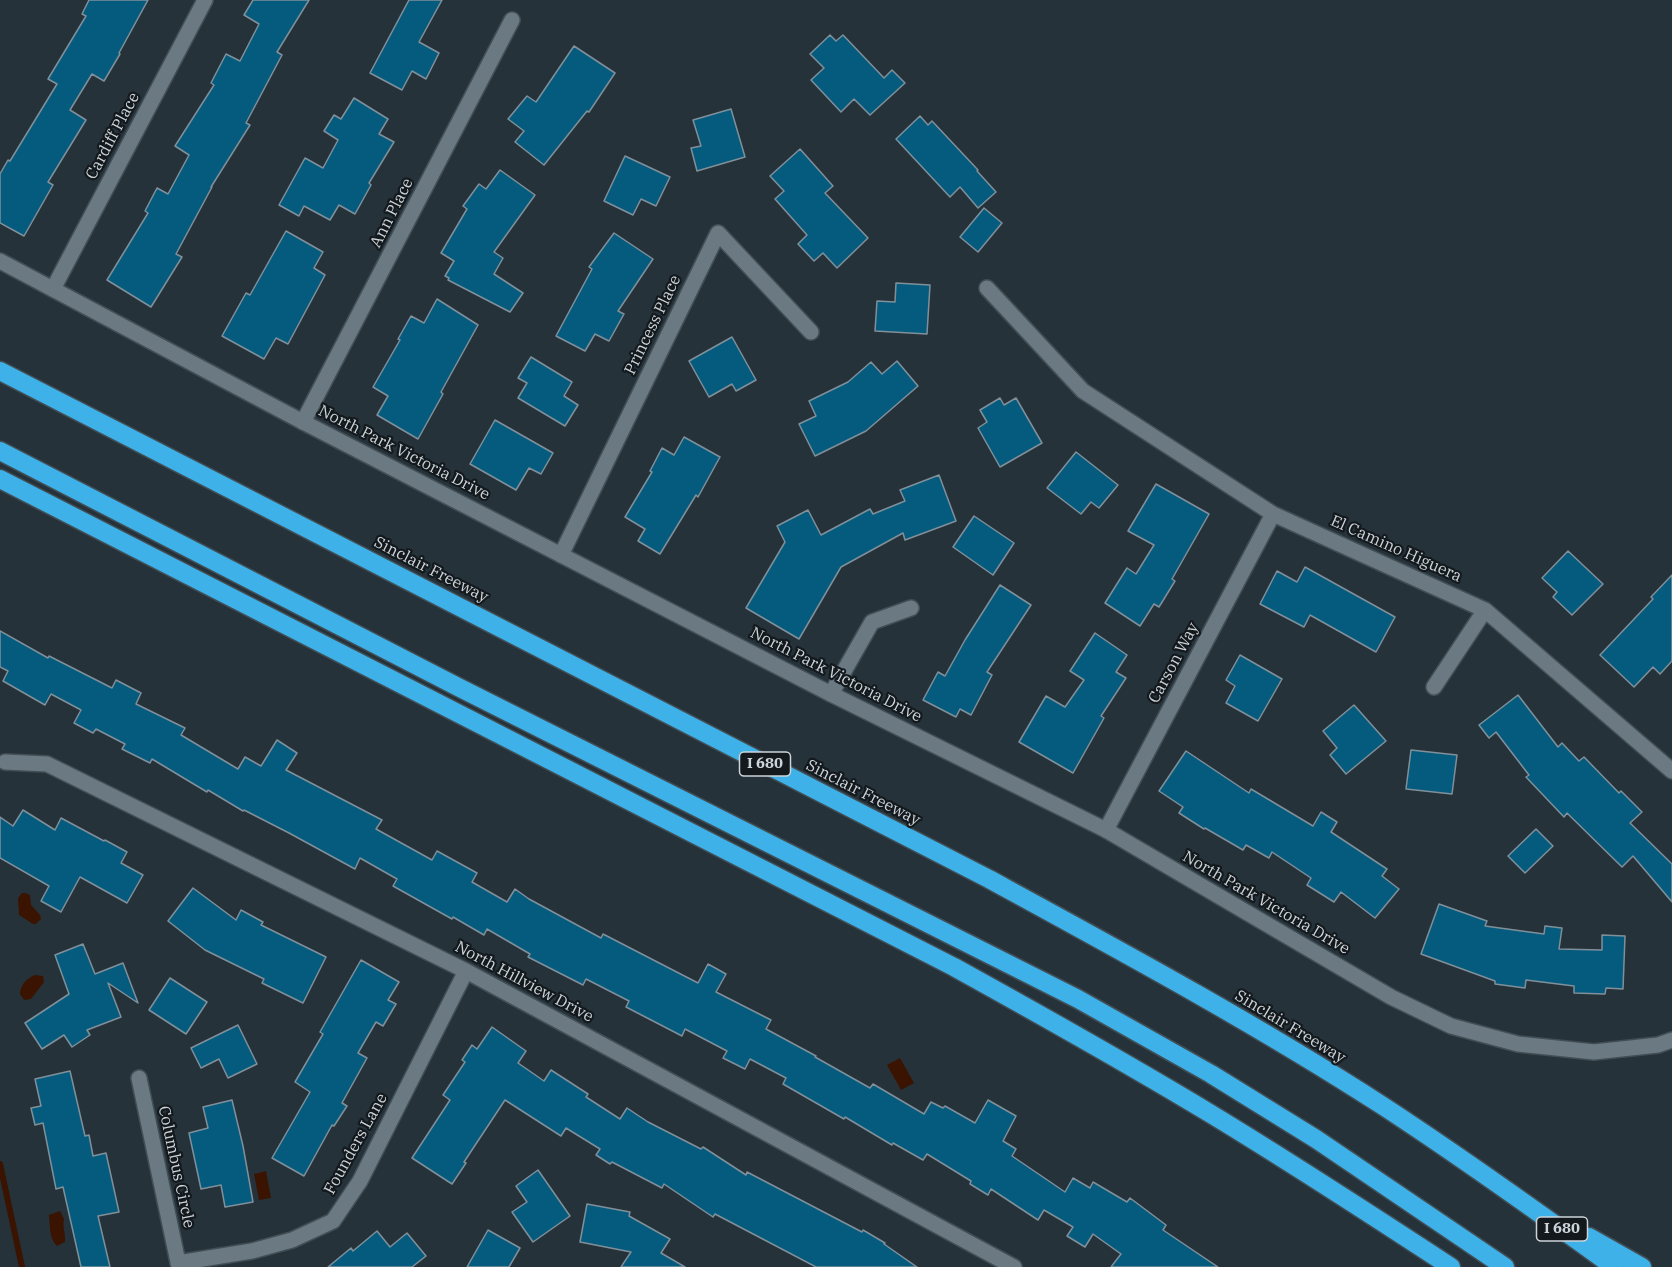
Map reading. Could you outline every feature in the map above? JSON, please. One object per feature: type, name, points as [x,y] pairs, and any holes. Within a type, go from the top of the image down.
[{"type":"highway","name":"Sinclair Freeway","points":[[0,371],[978,874],[1119,950],[1247,1023],[1382,1105],[1510,1192],[1614,1267]]},
{"type":"highway","points":[[0,451],[470,692],[1067,993],[1211,1074],[1316,1139],[1504,1267]]},
{"type":"highway","points":[[0,479],[964,972],[1080,1036],[1207,1111],[1325,1184],[1451,1267]]},
{"type":"highway","points":[[1510,1192],[1642,1267]]},
{"type":"street","name":"Cardiff Place","points":[[53,289],[205,0]]},
{"type":"street","name":"Ann Place","points":[[303,422],[512,20]]},
{"type":"street","name":"Princess Place","points":[[561,555],[718,233],[811,332]]},
{"type":"street","name":"North Park Victoria Drive","points":[[0,261],[303,422],[831,694],[1106,830],[1390,997],[1451,1026],[1518,1044],[1594,1052],[1658,1045],[1672,1040]]},
{"type":"street","name":"El Camino Higuera","points":[[987,288],[1083,391],[1273,513],[1485,610],[1672,771]]},
{"type":"street","name":"Carson Way","points":[[1106,830],[1273,513]]},
{"type":"street","points":[[831,694],[872,622],[911,608]]},
{"type":"street","points":[[1434,687],[1485,610]]},
{"type":"street","name":"North Hillview Drive","points":[[5,762],[46,764],[466,971],[1014,1267]]},
{"type":"street","name":"Founders Lane","points":[[179,1265],[252,1251],[292,1240],[333,1221],[360,1181],[466,971]]},
{"type":"street","name":"Columbus Circle","points":[[139,1078],[179,1265]]},
{"type":"street","points":[[981,1267],[989,1254]]},
{"type":"shaded area","points":[[22,893],[30,895],[31,905],[40,915],[41,919],[36,924],[19,915],[18,898]]},
{"type":"shaded area","points":[[35,975],[43,976],[44,982],[31,999],[24,1000],[20,994],[21,988]]},
{"type":"shaded area","points":[[900,1058],[914,1083],[901,1090],[887,1065]]},
{"type":"shaded area","points":[[266,1171],[271,1198],[259,1200],[254,1174]]},
{"type":"shaded area","points":[[60,1211],[64,1219],[65,1242],[57,1246],[51,1236],[49,1215]]},
{"type":"building","points":[[89,0],[148,0],[104,81],[92,74],[70,110],[86,120],[48,182],[53,185],[24,236],[0,223],[0,174],[57,84],[48,79],[86,16],[82,14]]},
{"type":"building","points":[[253,0],[309,0],[277,52],[282,55],[246,123],[250,125],[211,187],[176,254],[182,257],[151,307],[107,280],[148,213],[145,211],[157,188],[168,194],[189,155],[175,146],[214,85],[211,83],[226,54],[240,61],[259,24],[244,15]]},
{"type":"building","points":[[409,0],[442,0],[419,42],[439,53],[426,79],[412,71],[402,90],[370,73]]},
{"type":"building","points":[[830,35],[836,41],[843,35],[884,78],[892,70],[905,83],[870,115],[854,99],[841,112],[811,80],[824,68],[810,54]]},
{"type":"building","points":[[574,46],[615,73],[589,112],[587,111],[544,165],[515,142],[524,131],[508,119],[527,96],[536,102]]},
{"type":"building","points":[[354,98],[388,119],[379,134],[394,142],[369,183],[371,185],[355,214],[339,205],[330,220],[304,206],[299,216],[279,205],[305,158],[323,168],[338,140],[324,131],[334,115],[341,119]]},
{"type":"building","points":[[731,109],[745,157],[697,171],[691,148],[701,146],[693,120]]},
{"type":"building","points":[[920,116],[928,125],[932,121],[996,192],[978,208],[960,187],[950,197],[896,139]]},
{"type":"building","points":[[800,149],[833,186],[825,193],[868,238],[837,268],[823,253],[814,261],[798,244],[807,235],[775,199],[784,191],[770,176]]},
{"type":"building","points":[[625,156],[670,177],[656,206],[641,199],[633,215],[604,201]]},
{"type":"building","points":[[500,170],[535,195],[494,252],[503,258],[494,274],[523,293],[510,312],[448,280],[449,278],[445,276],[454,261],[441,253],[467,209],[463,206],[479,184],[486,189]]},
{"type":"building","points":[[984,208],[1002,223],[978,252],[960,237]]},
{"type":"building","points":[[286,231],[323,252],[314,268],[325,275],[288,344],[276,338],[264,359],[222,336],[246,293],[250,295]]},
{"type":"building","points":[[614,233],[653,259],[618,311],[624,314],[609,341],[595,334],[585,351],[556,336],[592,269],[589,267]]},
{"type":"building","points":[[896,283],[930,285],[927,334],[875,331],[877,301],[895,302]]},
{"type":"building","points":[[437,299],[478,325],[418,439],[377,415],[388,396],[373,387],[411,316],[424,323]]},
{"type":"building","points":[[732,337],[756,380],[736,391],[732,384],[709,397],[689,361]]},
{"type":"building","points":[[531,357],[572,382],[564,396],[578,405],[565,426],[518,398],[527,383],[518,378]]},
{"type":"building","points":[[897,361],[918,386],[866,431],[815,456],[799,424],[816,416],[809,401],[848,382],[871,362],[882,374]]},
{"type":"building","points":[[1000,398],[1004,405],[1016,398],[1042,443],[1000,467],[978,428],[987,422],[980,410]]},
{"type":"building","points":[[495,420],[553,453],[541,474],[529,468],[516,490],[470,464]]},
{"type":"building","points":[[684,437],[720,457],[698,497],[696,495],[660,554],[638,541],[645,529],[625,517],[652,472],[650,471],[662,448],[674,455]]},
{"type":"building","points":[[1076,452],[1118,485],[1099,508],[1091,502],[1081,514],[1047,488]]},
{"type":"building","points":[[939,475],[956,521],[905,540],[903,533],[841,567],[799,639],[746,608],[785,542],[777,526],[808,510],[821,535],[870,509],[873,514],[905,501],[900,490]]},
{"type":"building","points":[[1156,484],[1209,514],[1172,579],[1175,581],[1159,607],[1154,604],[1140,626],[1105,603],[1127,568],[1136,574],[1154,545],[1128,531]]},
{"type":"building","points":[[974,516],[1014,543],[993,575],[953,547]]},
{"type":"building","points":[[1568,551],[1603,584],[1572,615],[1553,597],[1557,592],[1542,578]]},
{"type":"building","points":[[1305,567],[1395,617],[1376,652],[1310,615],[1304,627],[1260,604],[1277,571],[1297,582]]},
{"type":"building","points":[[1672,575],[1672,661],[1660,674],[1653,667],[1634,687],[1600,655],[1653,599],[1651,597]]},
{"type":"building","points":[[1000,585],[1031,605],[987,672],[992,675],[971,715],[960,709],[956,717],[923,700],[938,672],[945,676]]},
{"type":"building","points":[[0,631],[48,658],[49,656],[112,688],[116,680],[141,693],[136,704],[185,728],[181,735],[238,769],[245,757],[261,766],[277,740],[297,753],[286,770],[382,820],[376,829],[432,860],[437,851],[477,873],[472,882],[507,902],[515,889],[601,938],[603,934],[698,983],[708,964],[726,974],[716,992],[771,1020],[766,1029],[870,1088],[873,1084],[924,1114],[931,1102],[943,1108],[945,1106],[975,1123],[988,1100],[1016,1116],[1003,1141],[1016,1149],[1012,1156],[1065,1192],[1073,1178],[1090,1188],[1093,1182],[1127,1202],[1130,1198],[1166,1225],[1163,1230],[1218,1267],[1111,1267],[1121,1254],[1093,1234],[1085,1247],[1067,1236],[1073,1227],[1044,1210],[1038,1220],[991,1189],[988,1195],[970,1184],[971,1181],[927,1154],[923,1160],[893,1143],[892,1145],[845,1117],[844,1119],[783,1084],[786,1078],[750,1059],[745,1069],[723,1058],[727,1051],[685,1029],[682,1036],[626,1007],[629,1001],[586,979],[583,985],[528,957],[530,954],[487,929],[484,935],[453,917],[452,919],[393,886],[397,879],[360,858],[355,869],[243,811],[208,790],[207,792],[152,759],[150,763],[122,749],[125,744],[96,729],[93,733],[74,723],[81,710],[51,694],[45,705],[3,681],[8,671],[0,667]]},
{"type":"building","points":[[1095,633],[1127,655],[1116,672],[1126,678],[1101,716],[1104,718],[1073,773],[1019,742],[1046,696],[1065,707],[1084,680],[1070,671]]},
{"type":"building","points":[[1240,655],[1282,679],[1258,721],[1226,703],[1235,686],[1226,680]]},
{"type":"building","points":[[1518,695],[1558,747],[1562,743],[1579,761],[1584,757],[1619,793],[1621,791],[1642,812],[1630,823],[1672,864],[1672,902],[1633,856],[1622,867],[1567,813],[1564,817],[1526,777],[1529,775],[1496,732],[1489,738],[1479,725]]},
{"type":"building","points":[[1354,705],[1386,741],[1346,774],[1330,755],[1337,748],[1323,731]]},
{"type":"building","points":[[1411,750],[1457,755],[1452,794],[1406,789]]},
{"type":"building","points":[[1186,751],[1249,793],[1251,789],[1313,826],[1321,812],[1337,822],[1331,832],[1387,869],[1382,876],[1399,889],[1375,918],[1341,892],[1334,902],[1307,885],[1311,878],[1272,852],[1269,858],[1246,845],[1243,850],[1179,813],[1183,807],[1159,791]]},
{"type":"building","points":[[23,810],[55,830],[61,818],[127,852],[121,863],[143,875],[127,903],[80,877],[61,912],[41,901],[49,886],[0,858],[0,817],[13,826]]},
{"type":"building","points":[[1536,829],[1553,846],[1525,873],[1508,856]]},
{"type":"building","points":[[193,888],[236,920],[241,910],[263,922],[261,925],[326,957],[303,1003],[262,983],[264,979],[205,950],[168,921]]},
{"type":"building","points":[[1439,904],[1487,921],[1485,926],[1544,934],[1545,926],[1562,928],[1559,949],[1602,950],[1602,935],[1625,936],[1623,989],[1606,988],[1605,994],[1574,993],[1574,986],[1526,980],[1525,988],[1495,984],[1495,981],[1421,954]]},
{"type":"building","points":[[83,944],[95,974],[123,963],[138,1003],[108,983],[121,1017],[87,1030],[90,1035],[72,1047],[64,1035],[42,1049],[25,1023],[69,994],[55,955]]},
{"type":"building","points":[[361,960],[399,982],[388,1000],[396,1004],[383,1026],[376,1022],[358,1053],[367,1058],[342,1103],[347,1106],[334,1126],[332,1125],[304,1176],[272,1158],[310,1092],[295,1082],[323,1034],[320,1032]]},
{"type":"building","points":[[170,978],[207,1002],[186,1034],[149,1010]]},
{"type":"building","points":[[238,1025],[257,1064],[228,1078],[219,1059],[201,1068],[191,1048]]},
{"type":"building","points":[[492,1027],[526,1051],[518,1063],[544,1081],[551,1070],[588,1094],[586,1097],[620,1119],[627,1108],[648,1122],[701,1149],[703,1147],[746,1175],[747,1172],[862,1232],[863,1230],[917,1267],[816,1267],[715,1214],[713,1217],[664,1184],[662,1188],[612,1162],[610,1164],[596,1155],[600,1149],[566,1128],[561,1136],[505,1100],[452,1184],[412,1158],[450,1100],[443,1095],[465,1062],[462,1060],[472,1045],[477,1049]]},
{"type":"building","points":[[70,1071],[85,1136],[89,1135],[93,1156],[106,1153],[119,1212],[98,1216],[110,1267],[81,1267],[63,1187],[56,1189],[43,1123],[35,1125],[31,1108],[41,1106],[35,1079]]},
{"type":"building","points":[[232,1100],[253,1202],[225,1207],[221,1185],[201,1189],[189,1133],[208,1128],[203,1107]]},
{"type":"building","points":[[538,1170],[570,1216],[533,1242],[512,1212],[527,1202],[516,1186]]},
{"type":"building","points":[[587,1204],[630,1212],[629,1216],[670,1239],[661,1253],[685,1267],[621,1267],[631,1252],[580,1242]]},
{"type":"building","points":[[488,1230],[520,1248],[509,1267],[467,1267]]},
{"type":"building","points":[[377,1231],[390,1247],[407,1233],[426,1256],[412,1267],[328,1267],[351,1248],[353,1251]]},
{"type":"waterway","points":[[0,1164],[22,1267]]}]
